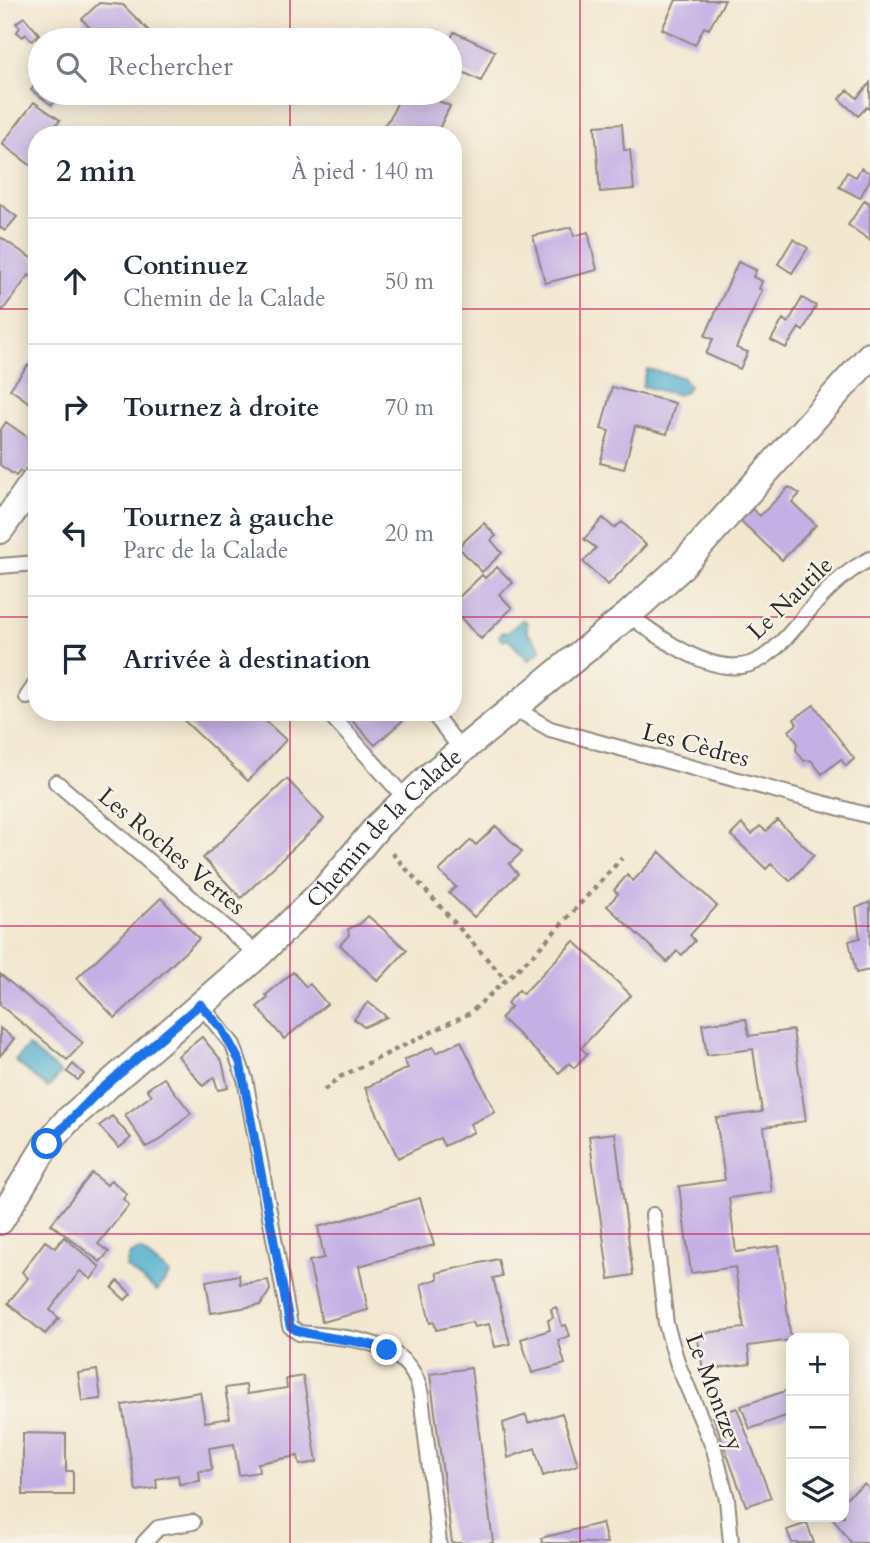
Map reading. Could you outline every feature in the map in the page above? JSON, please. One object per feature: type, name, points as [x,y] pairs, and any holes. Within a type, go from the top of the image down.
[{"type":"street","name":"Chemin de la Calade","points":[[0,1221],[35,1163],[66,1121],[258,955],[326,888],[405,799],[461,750],[628,615],[678,570],[870,356]]},
{"type":"street","points":[[0,530],[28,490]]},
{"type":"lane","name":"Le Nautile","points":[[628,615],[661,638],[708,661],[730,666],[752,664],[783,641],[847,572],[870,559]]},
{"type":"lane","points":[[0,566],[28,564]]},
{"type":"lane","name":"Les Cèdres","points":[[514,708],[543,725],[572,736],[870,816]]},
{"type":"lane","points":[[336,721],[405,799]]},
{"type":"lane","points":[[439,721],[461,750]]},
{"type":"lane","name":"Les Roches Vertes","points":[[56,782],[258,955]]},
{"type":"lane","points":[[200,1004],[222,1029],[240,1062],[270,1206],[288,1321],[295,1332],[375,1344],[399,1357],[414,1372],[421,1395],[439,1543]]},
{"type":"lane","name":"Le Montzey","points":[[653,1215],[666,1324],[678,1365],[714,1449],[727,1499],[732,1543]]},
{"type":"lane","points":[[144,1543],[158,1528],[193,1522]]},
{"type":"path","points":[[373,832],[506,979]]},
{"type":"path","points":[[324,1090],[340,1077],[465,1017],[506,979],[622,858]]},
{"type":"water","points":[[647,369],[682,377],[689,386],[685,392],[678,395],[642,386]]},
{"type":"water","points":[[523,619],[527,623],[527,632],[542,649],[529,661],[508,639],[502,641],[499,636],[502,632],[507,633]]},
{"type":"water","points":[[28,1046],[61,1073],[48,1088],[15,1061]]},
{"type":"water","points":[[140,1250],[170,1274],[157,1291],[126,1267],[130,1254]]},
{"type":"building","points":[[676,0],[725,0],[709,29],[704,27],[695,45],[662,29]]},
{"type":"building","points":[[99,3],[123,5],[146,28],[90,28],[82,19]]},
{"type":"building","points":[[24,17],[34,28],[28,28],[28,36],[26,34],[23,37],[17,32],[20,27],[16,23]]},
{"type":"building","points":[[462,36],[495,51],[481,81],[462,72]]},
{"type":"building","points":[[870,83],[870,110],[867,107],[858,116],[839,99],[848,90],[857,98]]},
{"type":"building","points":[[32,105],[38,105],[60,120],[55,126],[28,126],[28,163],[2,144]]},
{"type":"building","points":[[396,105],[450,106],[440,126],[383,126]]},
{"type":"building","points":[[622,124],[624,150],[630,150],[634,189],[600,192],[595,126]]},
{"type":"building","points":[[861,168],[870,173],[870,179],[860,198],[839,187],[847,172],[856,177]]},
{"type":"building","points":[[865,200],[870,204],[870,240],[848,225]]},
{"type":"building","points":[[0,204],[17,217],[5,231],[0,227]]},
{"type":"building","points":[[572,227],[574,236],[588,232],[597,270],[545,283],[533,236]]},
{"type":"building","points":[[0,237],[28,256],[28,276],[3,310],[0,308]]},
{"type":"building","points":[[793,239],[808,248],[792,273],[778,264]]},
{"type":"building","points":[[738,262],[756,270],[753,277],[762,281],[759,289],[762,290],[736,348],[748,352],[740,369],[706,354],[713,339],[705,336]]},
{"type":"building","points":[[802,298],[816,306],[803,331],[799,328],[786,348],[771,340],[783,319],[788,323]]},
{"type":"building","points":[[28,365],[28,402],[10,389]]},
{"type":"building","points":[[612,387],[675,403],[667,434],[635,426],[624,469],[600,463],[609,431],[601,429]]},
{"type":"building","points":[[6,422],[28,438],[26,474],[20,471],[16,476],[0,465],[0,431]]},
{"type":"building","points":[[789,487],[800,494],[792,502],[816,525],[782,560],[741,521],[752,509],[760,516]]},
{"type":"building","points":[[603,518],[614,528],[622,522],[646,545],[608,585],[583,562],[596,548],[584,539]]},
{"type":"building","points":[[484,523],[496,536],[491,540],[502,553],[482,572],[462,551],[462,543]]},
{"type":"building","points":[[497,567],[513,583],[499,594],[512,608],[481,639],[462,619],[462,594],[482,575],[485,578]]},
{"type":"building","points":[[814,705],[854,759],[846,766],[841,759],[822,774],[811,760],[804,761],[796,750],[797,742],[789,731],[797,724],[794,719]]},
{"type":"building","points":[[185,721],[266,721],[286,740],[248,781]]},
{"type":"building","points":[[352,721],[402,721],[375,745]]},
{"type":"building","points":[[287,779],[324,819],[241,898],[203,858]]},
{"type":"building","points":[[777,820],[814,855],[790,881],[771,864],[766,869],[731,835],[742,824],[752,834],[760,826],[766,831]]},
{"type":"building","points":[[496,826],[522,852],[509,864],[518,874],[474,917],[449,893],[456,887],[439,871],[471,840],[476,845]]},
{"type":"building","points":[[660,852],[717,906],[690,935],[695,941],[682,955],[677,951],[667,962],[607,906],[618,894],[614,890],[627,875],[633,881]]},
{"type":"building","points":[[161,898],[199,939],[115,1018],[77,978]]},
{"type":"building","points":[[870,902],[870,970],[856,973],[849,941],[860,938],[856,908]]},
{"type":"building","points":[[368,916],[407,950],[378,981],[340,945],[349,935],[348,929],[360,924]]},
{"type":"building","points":[[574,941],[631,995],[581,1048],[587,1054],[574,1068],[569,1063],[559,1073],[501,1018],[511,1007],[507,1003],[519,990],[523,994]]},
{"type":"building","points":[[293,972],[306,987],[310,984],[327,1004],[284,1039],[257,1007],[268,998],[266,995]]},
{"type":"building","points":[[0,974],[83,1043],[67,1060],[0,1005]]},
{"type":"building","points":[[368,1002],[387,1017],[364,1027],[354,1019]]},
{"type":"building","points":[[746,1019],[749,1036],[793,1030],[806,1121],[764,1127],[772,1192],[729,1198],[736,1252],[779,1246],[790,1333],[786,1333],[786,1341],[748,1346],[750,1364],[703,1370],[697,1334],[744,1328],[735,1267],[691,1273],[679,1186],[725,1180],[716,1118],[762,1112],[753,1049],[707,1055],[702,1024]]},
{"type":"building","points":[[0,1028],[14,1039],[0,1056]]},
{"type":"building","points":[[202,1037],[222,1061],[228,1088],[218,1090],[214,1077],[203,1086],[178,1056]]},
{"type":"building","points":[[461,1041],[495,1112],[470,1124],[474,1132],[444,1146],[440,1138],[398,1158],[365,1088],[408,1068],[404,1060],[433,1047],[436,1053]]},
{"type":"building","points":[[73,1064],[84,1074],[78,1080],[67,1072]]},
{"type":"building","points":[[164,1078],[191,1113],[160,1140],[146,1147],[125,1115],[152,1095],[147,1089]]},
{"type":"building","points":[[112,1116],[131,1138],[119,1148],[99,1126]]},
{"type":"building","points":[[615,1133],[633,1275],[609,1279],[589,1136]]},
{"type":"building","points":[[92,1173],[107,1185],[111,1180],[127,1194],[123,1199],[129,1205],[98,1244],[109,1252],[100,1262],[51,1224]]},
{"type":"building","points":[[420,1198],[434,1245],[359,1266],[368,1310],[322,1322],[309,1261],[324,1258],[318,1227]]},
{"type":"building","points":[[64,1237],[100,1267],[91,1279],[80,1271],[50,1310],[59,1318],[45,1334],[8,1303],[28,1278],[22,1272],[45,1241],[55,1248]]},
{"type":"building","points":[[498,1259],[502,1276],[493,1278],[510,1344],[495,1347],[489,1324],[474,1327],[472,1322],[436,1330],[434,1322],[430,1323],[421,1284],[438,1279],[436,1273]]},
{"type":"building","points":[[239,1275],[240,1284],[268,1280],[270,1290],[261,1305],[211,1313],[206,1281]]},
{"type":"building","points":[[118,1281],[131,1294],[125,1300],[112,1288]]},
{"type":"building","points":[[556,1307],[562,1326],[566,1325],[570,1336],[558,1340],[565,1364],[532,1373],[521,1339],[550,1330],[548,1320],[553,1318],[551,1309]]},
{"type":"building","points":[[471,1368],[493,1543],[452,1543],[430,1374]]},
{"type":"building","points":[[97,1370],[101,1399],[82,1401],[78,1373]]},
{"type":"building","points":[[303,1376],[317,1462],[300,1465],[298,1456],[258,1463],[259,1472],[239,1475],[234,1444],[209,1448],[212,1470],[199,1471],[200,1481],[179,1484],[178,1475],[156,1479],[157,1488],[136,1491],[122,1405],[200,1392],[205,1422],[230,1418],[225,1388],[246,1385],[247,1394],[287,1388],[286,1379]]},
{"type":"building","points":[[786,1391],[786,1416],[750,1429],[741,1406]]},
{"type":"building","points":[[737,1408],[771,1498],[746,1506],[713,1416]]},
{"type":"building","points":[[562,1413],[578,1465],[543,1476],[535,1448],[508,1458],[503,1423],[526,1415],[528,1423]]},
{"type":"building","points":[[23,1433],[66,1434],[66,1471],[73,1471],[73,1495],[23,1495]]},
{"type":"building","points":[[865,1484],[870,1491],[870,1543],[851,1543],[836,1522],[849,1522],[849,1495]]},
{"type":"building","points":[[602,1523],[607,1543],[542,1543],[541,1538]]},
{"type":"building","points":[[807,1523],[814,1543],[792,1543],[787,1530]]},
{"type":"route","points":[[47,1144],[66,1121],[200,1004],[233,1045],[245,1079],[290,1326],[299,1333],[367,1342],[387,1350]]}]
